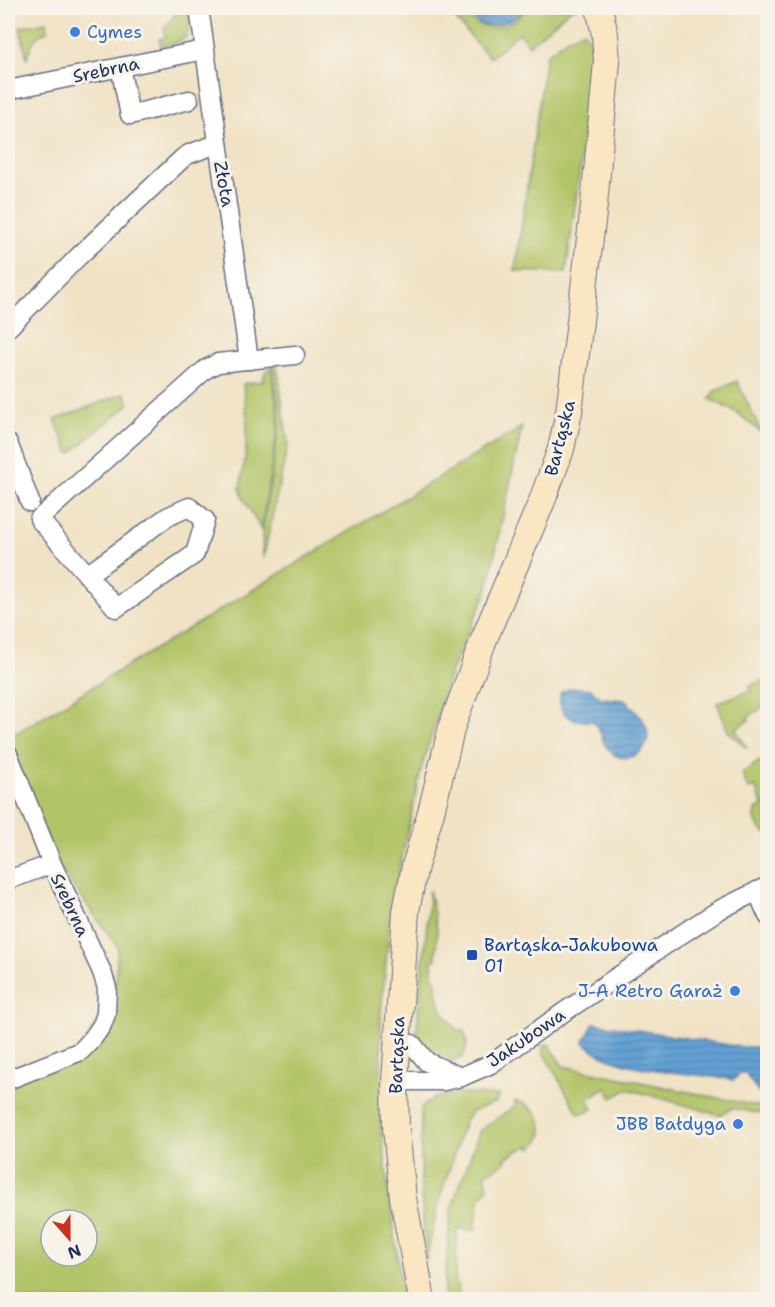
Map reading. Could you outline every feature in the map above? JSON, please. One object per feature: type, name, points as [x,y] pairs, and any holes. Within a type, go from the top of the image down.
[{"type":"street","name":"Złota","points":[[199,8],[217,144],[231,219],[249,360]]},
{"type":"street","name":"Bartąska","points":[[422,1299],[415,1261],[416,1207],[403,1081],[406,911],[415,866],[452,726],[484,639],[536,518],[561,449],[569,412],[594,205],[607,62],[605,35],[599,8]]},
{"type":"street","name":"Srebrna","points":[[8,90],[204,50]]},
{"type":"street","points":[[120,67],[130,115],[189,100]]},
{"type":"street","points":[[8,328],[79,256],[184,157],[217,144]]},
{"type":"street","points":[[87,575],[167,517],[189,507],[205,520],[195,554],[116,608],[87,575],[39,519],[206,369],[218,363],[295,355]]},
{"type":"street","points":[[8,443],[30,501]]},
{"type":"street","name":"Srebrna","points":[[8,754],[52,864],[107,988],[106,1014],[102,1025],[81,1051],[8,1080]]},
{"type":"street","name":"Bartąska","points":[[403,1081],[411,1044],[422,882],[421,850]]},
{"type":"street","points":[[8,880],[52,864]]},
{"type":"street","points":[[762,888],[768,916]]},
{"type":"street","name":"Jakubowa","points":[[403,1081],[444,1081],[461,1077],[491,1064],[573,1006],[720,918],[762,888]]},
{"type":"street","points":[[411,1044],[427,1062],[461,1077]]},
{"type":"green space","points":[[188,8],[190,24],[187,35],[178,42],[161,46],[159,39],[166,37],[164,28],[180,9]]},
{"type":"green space","points":[[453,8],[463,8],[472,21],[494,27],[517,19],[526,8],[576,8],[571,9],[529,45],[519,33],[490,58],[448,11]]},
{"type":"green space","points":[[47,22],[48,31],[36,38],[27,58],[20,27]]},
{"type":"green space","points":[[583,31],[591,40],[590,93],[566,273],[515,271],[546,55],[568,38]]},
{"type":"green space","points":[[277,365],[288,444],[263,559],[262,533],[279,427],[279,411],[273,369],[271,369],[278,411],[278,427],[261,530],[240,488],[246,452],[247,417],[243,384],[263,381],[265,372]]},
{"type":"green space","points":[[737,381],[762,433],[736,412],[710,399],[715,391]]},
{"type":"green space","points":[[125,393],[129,404],[70,454],[55,420]]},
{"type":"green space","points":[[522,427],[487,591],[450,673],[421,770],[392,903],[381,1010],[381,1129],[403,1299],[8,1300],[8,1082],[81,1051],[115,987],[118,947],[56,863],[10,743],[13,735]]},
{"type":"green space","points":[[767,679],[767,704],[735,729],[747,748],[728,731],[717,703],[751,690],[749,686]]},
{"type":"green space","points":[[760,761],[767,771],[767,834],[759,828],[755,818],[755,811],[763,806],[755,787],[748,789],[742,773]]},
{"type":"green space","points":[[429,890],[437,929],[436,959],[431,961],[441,1009],[458,1031],[464,1030],[466,1037],[463,1057],[452,1061],[431,1055],[420,1049],[417,1042]]},
{"type":"green space","points":[[548,1044],[563,1066],[767,1108],[767,1115],[732,1108],[720,1115],[628,1089],[612,1098],[606,1087],[588,1099],[593,1109],[585,1113],[578,1113],[543,1052],[543,1046]]},
{"type":"green space","points":[[446,1095],[499,1095],[496,1102],[471,1112],[465,1120],[438,1204],[426,1261],[421,1190],[421,1109],[427,1102]]},
{"type":"green space","points":[[515,1101],[530,1107],[536,1113],[542,1128],[541,1135],[538,1142],[531,1148],[529,1145],[505,1158],[506,1162],[485,1174],[488,1187],[479,1200],[475,1230],[458,1229],[455,1277],[460,1299],[445,1299],[451,1210],[480,1130],[515,1106]]},
{"type":"water","points":[[524,8],[511,20],[487,25],[478,22],[465,9]]},
{"type":"water","points":[[572,688],[591,689],[601,698],[625,700],[646,726],[647,740],[641,751],[629,757],[615,755],[607,748],[593,721],[579,721],[563,712],[561,692]]},
{"type":"water","points":[[594,1023],[741,1047],[767,1047],[767,1095],[759,1093],[745,1073],[740,1073],[734,1080],[654,1070],[613,1060],[584,1042]]},
{"type":"place","name":"Cymes","points":[[75,32]]},
{"type":"place","name":"Bartąska-Jakubowa 01","points":[[472,955]]},
{"type":"place","name":"J-A Retro Garaż","points":[[735,991]]},
{"type":"place","name":"JBB Bałdyga","points":[[738,1124]]}]
